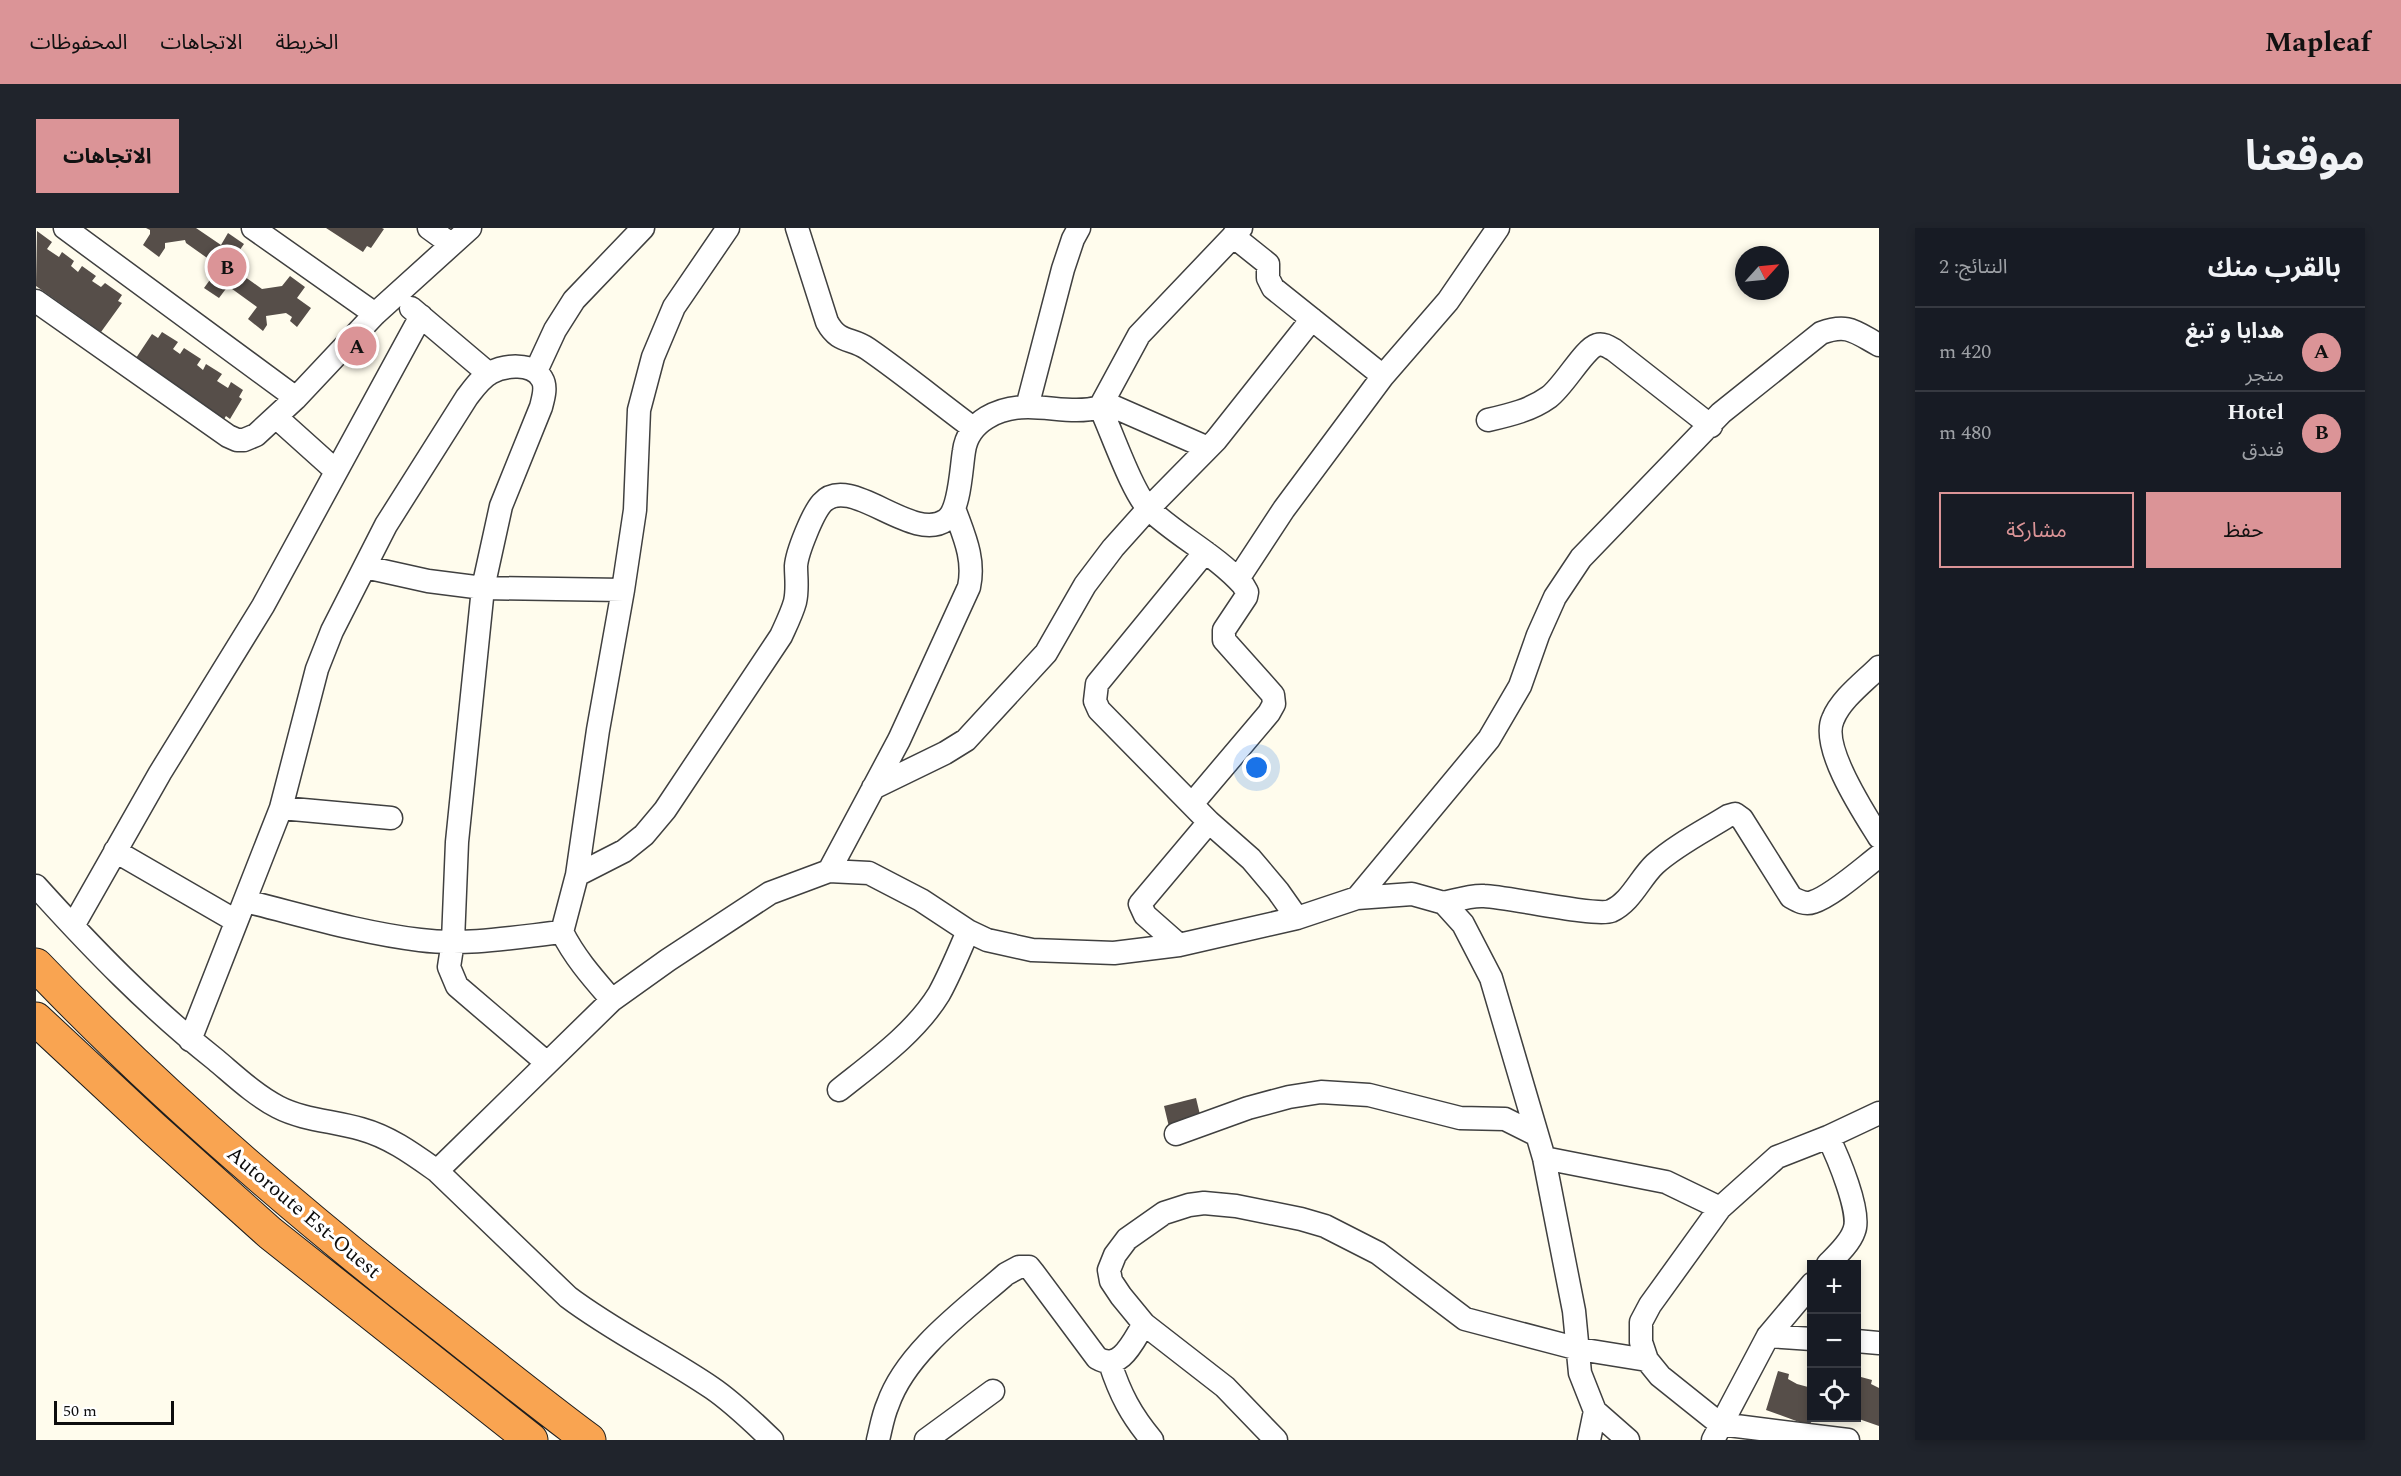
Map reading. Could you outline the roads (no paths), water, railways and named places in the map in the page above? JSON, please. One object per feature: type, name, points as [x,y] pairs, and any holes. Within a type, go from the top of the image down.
[{"type":"highway","name":"Autoroute Est-Ouest","points":[[36,965],[75,1006],[174,1100],[290,1204],[589,1440]]},
{"type":"highway","name":"Autoroute Est-Ouest","points":[[36,1018],[153,1128],[270,1233],[531,1440]]},
{"type":"street","points":[[65,228],[296,398]]},
{"type":"street","points":[[253,228],[375,314]]},
{"type":"street","points":[[429,228],[451,244]]},
{"type":"street","points":[[36,301],[228,436],[244,440],[256,435],[276,417],[375,314],[470,228]]},
{"type":"street","points":[[536,371],[555,330],[574,300],[643,228]]},
{"type":"street","points":[[612,1000],[570,949],[562,932],[577,875],[598,730],[635,510],[639,410],[653,357],[674,307],[728,228]]},
{"type":"street","points":[[797,228],[827,322],[836,335],[841,339],[866,347],[973,428]]},
{"type":"street","points":[[1027,407],[1063,269],[1072,239],[1079,228]]},
{"type":"street","points":[[1238,579],[1284,509],[1383,376],[1448,301],[1498,228]]},
{"type":"street","points":[[829,871],[899,740],[969,587],[972,571],[970,553],[955,510],[965,440],[984,418],[1027,407],[1086,411],[1102,404],[1139,335],[1237,232],[1268,264],[1268,278],[1273,288],[1383,376]]},
{"type":"street","points":[[396,295],[489,374]]},
{"type":"street","points":[[72,926],[160,773],[263,606],[335,470],[421,316]]},
{"type":"street","points":[[873,788],[945,753],[966,740],[1046,653],[1085,585],[1148,509],[1208,448],[1312,319]]},
{"type":"street","points":[[1357,898],[1489,739],[1520,686],[1538,635],[1555,597],[1581,558],[1740,396],[1821,333],[1838,327],[1853,331],[1879,345]]},
{"type":"street","points":[[1488,420],[1518,413],[1550,396],[1562,385],[1587,352],[1595,345],[1604,345],[1614,350],[1711,426]]},
{"type":"street","points":[[190,1040],[281,808],[317,669],[332,630],[386,525],[459,408],[477,383],[489,374],[500,368],[514,367],[536,371],[543,380],[544,392],[541,407],[501,506],[483,588],[458,842],[453,941],[449,967],[457,986],[547,1063]]},
{"type":"street","points":[[1102,404],[1208,448]]},
{"type":"street","points":[[1102,404],[1139,495],[1148,509],[1238,579],[1247,592],[1224,630],[1224,640],[1273,694],[1274,704],[1269,713],[1192,804]]},
{"type":"street","points":[[276,417],[335,470]]},
{"type":"street","points":[[577,875],[624,851],[644,835],[665,810],[781,636],[795,604],[798,584],[796,566],[801,544],[822,503],[832,496],[848,495],[912,522],[930,525],[945,521],[955,510]]},
{"type":"street","points":[[1205,552],[1097,684],[1094,693],[1095,701],[1099,710],[1209,822],[1251,859],[1297,918]]},
{"type":"street","points":[[365,567],[417,579],[483,588],[623,590]]},
{"type":"street","points":[[1879,667],[1840,707],[1832,720],[1830,738],[1845,775],[1879,837]]},
{"type":"street","points":[[281,808],[391,818]]},
{"type":"street","points":[[437,1171],[612,1000],[770,893],[829,871],[869,873],[921,900],[968,931],[987,940],[1032,950],[1114,953],[1179,945],[1297,918],[1357,898],[1412,894],[1444,903],[1482,895],[1595,913],[1611,911],[1627,898],[1665,855],[1728,816],[1736,814],[1742,819],[1791,897],[1801,903],[1812,903],[1826,896],[1879,856]]},
{"type":"street","points":[[1179,945],[1145,915],[1140,904],[1209,822]]},
{"type":"street","points":[[116,851],[241,911],[420,940],[453,941],[562,932]]},
{"type":"street","points":[[36,886],[125,980],[190,1040],[253,1090],[279,1108],[387,1138],[437,1171],[568,1297],[592,1315],[714,1389],[772,1440]]},
{"type":"street","points":[[1444,903],[1463,924],[1491,978],[1544,1158],[1566,1268],[1579,1349],[1580,1373],[1595,1411],[1629,1440]]},
{"type":"street","points":[[839,1090],[883,1054],[938,996],[968,931]]},
{"type":"street","points":[[1176,1134],[1248,1108],[1289,1097],[1321,1092],[1369,1095],[1461,1118],[1505,1119],[1537,1135]]},
{"type":"street","points":[[1848,1440],[1716,1432],[1647,1360],[1641,1342],[1641,1322],[1650,1305],[1720,1208],[1777,1157],[1828,1137],[1879,1113]]},
{"type":"street","points":[[1828,1137],[1847,1186],[1856,1221],[1852,1236],[1831,1260]]},
{"type":"street","points":[[1544,1158],[1666,1182],[1720,1208]]},
{"type":"street","points":[[1276,1440],[1225,1387],[1144,1324],[1111,1281],[1109,1269],[1115,1255],[1127,1239],[1164,1213],[1204,1203],[1259,1210],[1325,1226],[1378,1253],[1465,1319],[1579,1349],[1647,1360]]},
{"type":"street","points":[[878,1440],[888,1402],[903,1375],[935,1336],[1006,1274],[1019,1267],[1029,1267],[1096,1359],[1110,1363],[1120,1359],[1144,1324]]},
{"type":"street","points":[[1716,1432],[1768,1336],[1807,1290]]},
{"type":"street","points":[[1768,1336],[1807,1339]]},
{"type":"street","points":[[1861,1341],[1879,1343]]},
{"type":"street","points":[[1110,1363],[1120,1394],[1152,1440]]},
{"type":"street","points":[[926,1440],[993,1391]]},
{"type":"street","points":[[1588,1440],[1595,1411]]},
{"type":"place","name":"Hotel","points":[[227,267]]},
{"type":"place","name":"هدايا و تبغ","points":[[357,346]]}]
